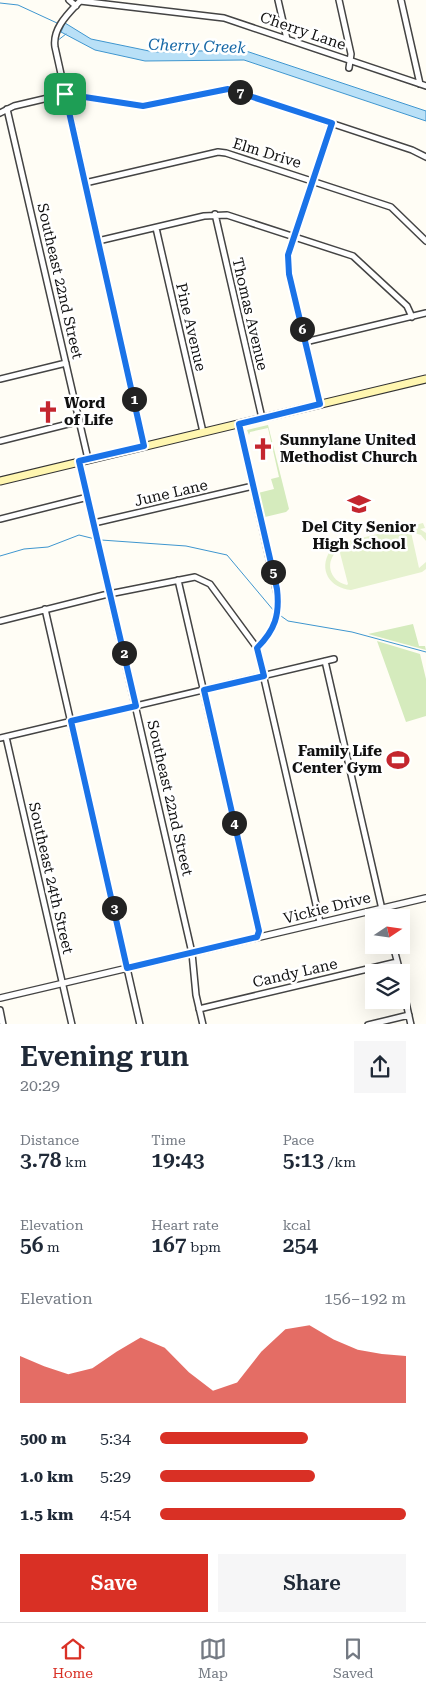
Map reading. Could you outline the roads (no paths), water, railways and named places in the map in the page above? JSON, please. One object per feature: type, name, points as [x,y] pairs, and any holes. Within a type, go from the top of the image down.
[{"type":"main road","points":[[0,481],[426,379]]},
{"type":"street","points":[[69,0],[76,6]]},
{"type":"street","points":[[81,0],[57,29],[54,43],[144,446]]},
{"type":"street","name":"Cherry Lane","points":[[81,0],[217,17],[423,85]]},
{"type":"street","points":[[278,0],[287,39]]},
{"type":"street","points":[[339,0],[352,61],[349,68]]},
{"type":"street","points":[[401,0],[423,85]]},
{"type":"street","points":[[0,113],[8,109],[65,94],[143,106],[228,89],[412,150],[426,157]]},
{"type":"street","name":"Southeast 22nd Street","points":[[8,109],[88,459]]},
{"type":"street","points":[[320,404],[289,274],[288,255],[332,123]]},
{"type":"street","name":"Elm Drive","points":[[85,183],[218,152],[233,154],[391,207],[426,241]]},
{"type":"street","points":[[98,241],[215,214],[236,217],[293,238],[353,256],[407,306],[412,317]]},
{"type":"street","name":"Thomas Avenue","points":[[215,214],[262,418]]},
{"type":"street","name":"Pine Avenue","points":[[156,228],[203,432]]},
{"type":"street","points":[[305,342],[426,314]]},
{"type":"street","points":[[0,379],[66,363]]},
{"type":"street","points":[[0,441],[80,421]]},
{"type":"street","points":[[239,424],[277,589],[278,604],[273,630],[257,648]]},
{"type":"street","name":"Southeast 22nd Street","points":[[79,461],[192,953],[199,1009],[203,1024]]},
{"type":"street","name":"June Lane","points":[[94,523],[253,486]]},
{"type":"street","points":[[0,519],[88,497]]},
{"type":"street","points":[[0,621],[195,577],[210,584],[257,648],[320,922]]},
{"type":"street","points":[[178,580],[259,931],[257,937]]},
{"type":"street","points":[[45,610],[140,1024]]},
{"type":"street","points":[[3,737],[334,659]]},
{"type":"street","points":[[325,661],[382,908]]},
{"type":"street","name":"Southeast 24th Street","points":[[3,737],[72,1024]]},
{"type":"street","name":"Vickie Drive","points":[[0,998],[426,898]]},
{"type":"street","points":[[395,954],[397,962]]},
{"type":"street","name":"Candy Lane","points":[[199,1009],[397,962]]},
{"type":"street","points":[[408,1009],[412,1024]]},
{"type":"street","points":[[0,1010],[4,1024]]},
{"type":"street","points":[[368,1024],[409,1015]]},
{"type":"water","points":[[65,23],[91,39],[154,52],[243,50],[426,111],[426,121],[244,60],[145,61],[95,50],[61,32]]},
{"type":"waterway","name":"Cherry Creek","points":[[0,3],[18,5],[57,23]]},
{"type":"waterway","points":[[57,41],[66,34]]},
{"type":"waterway","points":[[0,556],[24,549],[48,547],[79,535],[95,539]]},
{"type":"waterway","points":[[101,540],[186,546],[227,555],[274,611]]},
{"type":"waterway","points":[[281,616],[288,621],[352,632],[426,652]]},
{"type":"place","name":"Word of Life","points":[[48,412]]},
{"type":"place","name":"Sunnylane United Methodist Church","points":[[263,449]]},
{"type":"place","name":"Del City Senior High School","points":[[359,504]]},
{"type":"place","name":"Family Life Center Gym","points":[[398,760]]}]
